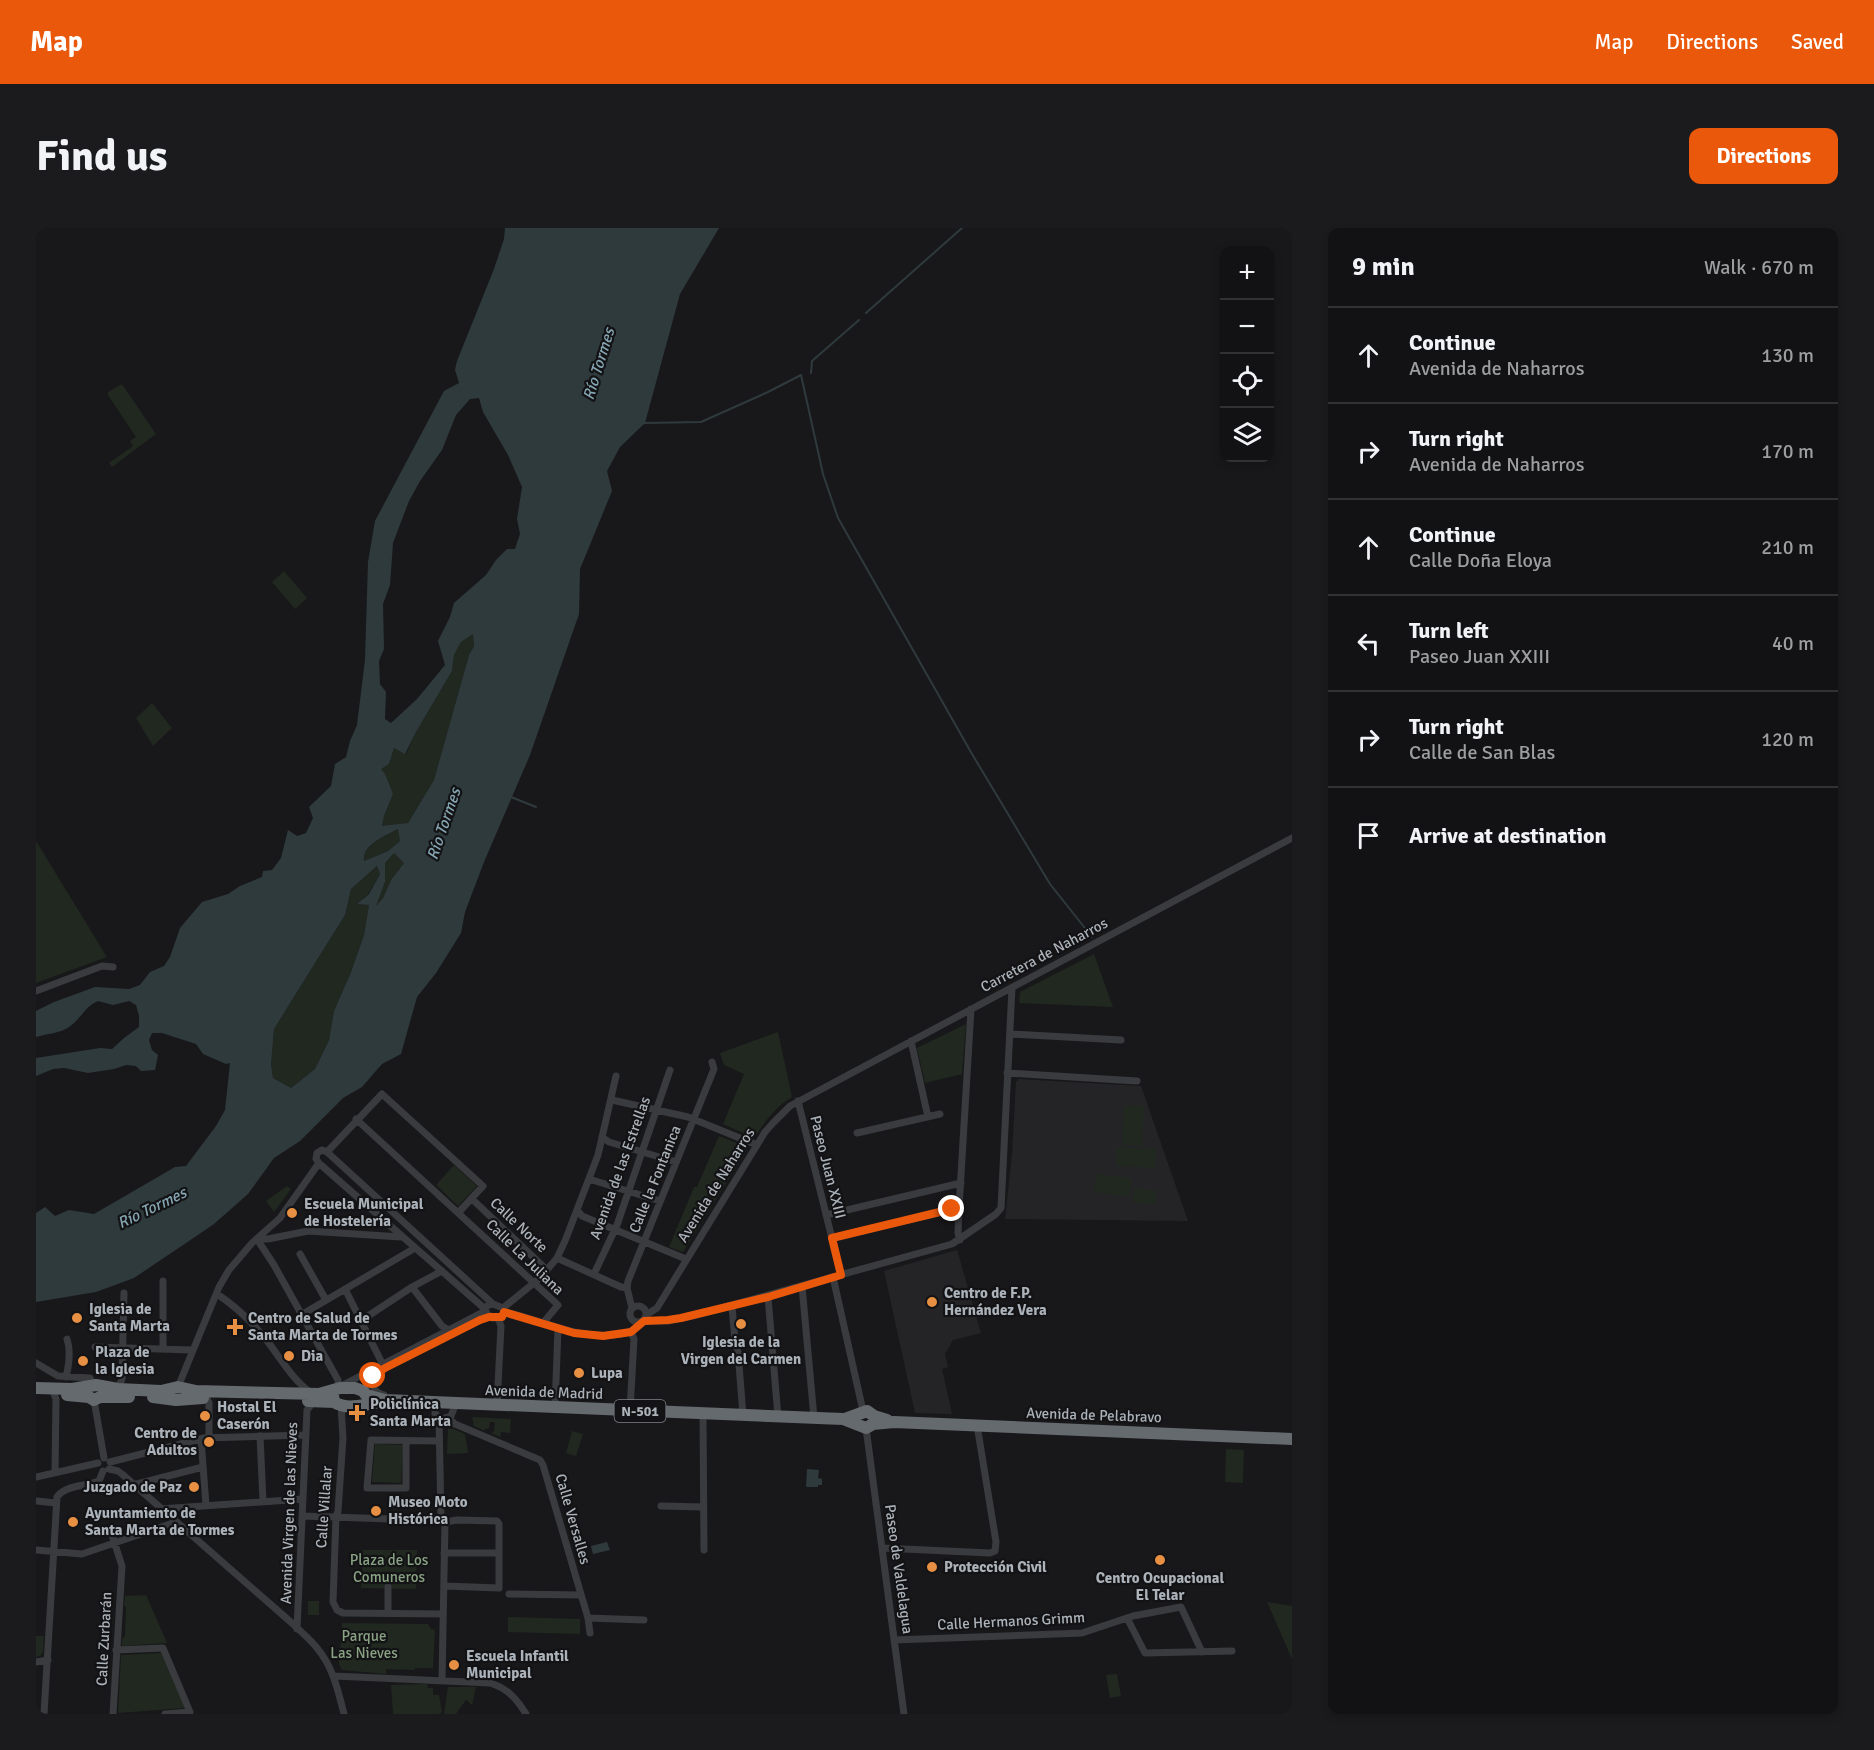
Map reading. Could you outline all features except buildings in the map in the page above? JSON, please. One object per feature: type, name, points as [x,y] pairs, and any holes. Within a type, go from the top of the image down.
[{"type":"highway","name":"N-501","points":[[36,1388],[94,1392],[117,1389],[161,1391],[176,1392],[207,1398],[313,1397],[338,1389],[355,1388],[364,1398],[337,1404],[313,1397],[196,1391],[176,1392],[94,1392],[36,1394]]},
{"type":"highway","points":[[337,1404],[334,1392],[338,1389]]},
{"type":"highway","name":"Avenida de Madrid","points":[[364,1398],[412,1401],[436,1411],[455,1407],[497,1405],[866,1420]]},
{"type":"highway","name":"Avenida de Pelabravo","points":[[866,1420],[1292,1439]]},
{"type":"street","name":"Carretera de Naharros","points":[[809,1095],[1292,838]]},
{"type":"street","points":[[36,991],[102,966],[113,967]]},
{"type":"street","points":[[632,1308],[637,1306],[644,1316],[668,1320],[768,1297],[943,1247],[960,1240],[996,1215],[1000,1208],[1011,988]]},
{"type":"street","points":[[960,1240],[959,1208],[971,1009]]},
{"type":"street","points":[[1010,1035],[1120,1040]]},
{"type":"street","points":[[911,1041],[928,1116]]},
{"type":"street","name":"Calle la Fontanica","points":[[627,1288],[643,1242],[714,1069],[712,1062]]},
{"type":"street","name":"Avenida de las Estrellas","points":[[594,1274],[617,1225],[669,1070]]},
{"type":"street","points":[[1007,1073],[1137,1081]]},
{"type":"street","points":[[498,1318],[502,1317],[504,1310],[534,1284],[557,1258],[589,1179],[612,1100],[616,1077]]},
{"type":"street","points":[[176,1392],[219,1287],[229,1270],[280,1218],[320,1164],[328,1162],[328,1153],[356,1119],[382,1094],[483,1186],[458,1213]]},
{"type":"street","name":"Avenida de Naharros","points":[[631,1332],[660,1302],[772,1123],[784,1111],[809,1095]]},
{"type":"street","points":[[612,1100],[694,1120],[757,1145]]},
{"type":"street","name":"Paseo Juan XXIII","points":[[798,1101],[841,1275]]},
{"type":"street","points":[[857,1133],[940,1114]]},
{"type":"street","name":"Calle La Juliana","points":[[356,1119],[558,1305],[543,1323]]},
{"type":"street","points":[[602,1137],[609,1142],[676,1162]]},
{"type":"street","points":[[497,1405],[501,1326],[498,1318],[486,1312],[320,1164],[316,1159],[317,1153],[322,1150],[328,1153],[493,1304],[558,1329],[587,1335],[631,1332],[634,1339],[630,1410]]},
{"type":"street","points":[[589,1179],[660,1201]]},
{"type":"street","points":[[826,1215],[961,1183]]},
{"type":"street","name":"Calle Norte","points":[[472,1199],[547,1270]]},
{"type":"street","points":[[832,1238],[959,1208]]},
{"type":"street","points":[[577,1210],[582,1216],[686,1259]]},
{"type":"street","points":[[257,1239],[308,1231],[402,1237]]},
{"type":"street","points":[[257,1239],[338,1380],[338,1389],[486,1312]]},
{"type":"street","points":[[301,1315],[415,1248]]},
{"type":"street","points":[[300,1254],[326,1300]]},
{"type":"street","points":[[557,1258],[627,1288],[632,1308],[631,1319],[626,1329],[620,1334]]},
{"type":"street","points":[[362,1320],[441,1271]]},
{"type":"street","points":[[833,1277],[866,1420]]},
{"type":"street","points":[[163,1281],[163,1348]]},
{"type":"street","points":[[802,1286],[814,1418]]},
{"type":"street","points":[[412,1287],[442,1326],[449,1330]]},
{"type":"street","points":[[345,1289],[384,1365]]},
{"type":"street","points":[[117,1389],[122,1379],[124,1293]]},
{"type":"street","points":[[217,1294],[249,1319],[300,1384],[313,1397]]},
{"type":"street","points":[[768,1297],[778,1417]]},
{"type":"street","points":[[364,1398],[366,1386],[384,1365],[480,1320],[488,1305],[493,1304]]},
{"type":"street","points":[[732,1306],[743,1415]]},
{"type":"street","points":[[631,1319],[636,1323],[644,1316]]},
{"type":"street","points":[[555,1407],[558,1329]]},
{"type":"street","points":[[66,1377],[69,1342],[67,1339]]},
{"type":"street","points":[[95,1347],[192,1350]]},
{"type":"street","points":[[36,1363],[58,1376],[90,1378],[107,1464],[99,1481],[60,1492],[56,1503],[44,1714]]},
{"type":"street","points":[[373,1376],[372,1386],[379,1394],[412,1401]]},
{"type":"street","points":[[54,1394],[57,1400],[55,1472]]},
{"type":"street","name":"Avenida Virgen de las Nieves","points":[[296,1625],[307,1410],[313,1397]]},
{"type":"street","points":[[207,1398],[209,1437]]},
{"type":"street","name":"Calle Villalar","points":[[337,1404],[343,1438],[339,1511],[336,1517],[333,1602],[337,1610],[343,1613],[388,1613]]},
{"type":"street","points":[[436,1411],[448,1419],[455,1407]]},
{"type":"street","points":[[455,1407],[462,1426]]},
{"type":"street","points":[[436,1411],[444,1553],[442,1681]]},
{"type":"street","points":[[703,1413],[704,1550]]},
{"type":"street","name":"Calle Versalles","points":[[448,1419],[540,1460],[588,1618],[590,1633]]},
{"type":"street","name":"Paseo de Valdelagua","points":[[866,1420],[904,1714]]},
{"type":"street","points":[[882,1548],[990,1553],[995,1551],[996,1542],[977,1425]]},
{"type":"street","points":[[36,1477],[107,1464],[209,1437],[306,1435]]},
{"type":"street","points":[[260,1436],[263,1501]]},
{"type":"street","points":[[201,1439],[206,1506]]},
{"type":"street","points":[[406,1441],[406,1488],[367,1488],[371,1440],[439,1441]]},
{"type":"street","points":[[107,1464],[296,1625],[325,1658],[334,1676],[344,1714]]},
{"type":"street","points":[[134,1485],[203,1467]]},
{"type":"street","points":[[160,1509],[303,1499]]},
{"type":"street","points":[[36,1501],[56,1503]]},
{"type":"street","points":[[661,1506],[703,1507]]},
{"type":"street","points":[[302,1516],[497,1521],[499,1524],[500,1588],[444,1586]]},
{"type":"street","points":[[36,1550],[76,1554],[176,1522]]},
{"type":"street","points":[[111,1532],[115,1543]]},
{"type":"street","name":"Calle Zurbarán","points":[[114,1714],[122,1566],[115,1543]]},
{"type":"street","points":[[444,1553],[499,1553]]},
{"type":"street","points":[[388,1587],[388,1613],[443,1614]]},
{"type":"street","points":[[509,1594],[581,1595]]},
{"type":"street","name":"Calle Hermanos Grimm","points":[[894,1640],[1082,1633],[1127,1618],[1180,1607],[1202,1652]]},
{"type":"street","points":[[588,1618],[644,1620]]},
{"type":"street","points":[[1127,1618],[1145,1653],[1232,1651]]},
{"type":"street","points":[[116,1650],[163,1648],[190,1712],[165,1714]]},
{"type":"street","points":[[36,1662],[48,1660]]},
{"type":"street","points":[[334,1676],[490,1683],[500,1685],[519,1702],[526,1714]]},
{"type":"shaded area","points":[[1019,1079],[1141,1086],[1188,1221],[1005,1219],[1016,1082]]},
{"type":"shaded area","name":"Centro de F.P. Hernández Vera","points":[[957,1250],[981,1333],[953,1340],[945,1354],[948,1367],[942,1369],[952,1414],[915,1413],[884,1271]]},
{"type":"green space","points":[[122,384],[156,434],[112,467],[109,463],[133,446],[130,441],[136,437],[108,395],[108,392]]},
{"type":"green space","points":[[284,571],[307,598],[295,609],[272,582]]},
{"type":"green space","points":[[473,633],[474,646],[469,655],[434,780],[408,823],[382,827],[393,794],[380,769],[389,764],[394,747],[406,754],[416,732],[452,671],[454,655],[461,642]]},
{"type":"green space","points":[[152,703],[172,728],[153,746],[136,718]]},
{"type":"green space","points":[[399,829],[400,841],[388,851],[364,861],[371,845]]},
{"type":"green space","points":[[36,841],[107,957],[36,983]]},
{"type":"green space","points":[[394,853],[404,863],[375,908],[385,882],[385,863]]},
{"type":"green space","points":[[377,866],[380,874],[368,894],[357,904],[369,905],[364,935],[334,1011],[329,1040],[315,1069],[291,1088],[273,1078],[271,1065],[274,1029],[345,915],[351,889]]},
{"type":"green space","points":[[1094,954],[1113,1007],[1019,1003],[1020,992]]},
{"type":"green space","points":[[966,1024],[962,1074],[925,1083],[917,1048]]},
{"type":"green space","points":[[778,1032],[792,1097],[775,1110],[754,1138],[723,1124],[744,1074],[724,1065],[720,1053]]},
{"type":"green space","points":[[1124,1106],[1144,1106],[1142,1146],[1122,1145]]},
{"type":"green space","points":[[719,1136],[747,1147],[746,1151],[683,1252],[669,1247],[694,1187],[697,1187]]},
{"type":"green space","points":[[1117,1147],[1156,1149],[1155,1168],[1116,1166]]},
{"type":"green space","points":[[454,1165],[477,1186],[458,1206],[436,1185]]},
{"type":"green space","points":[[1096,1174],[1132,1178],[1129,1197],[1094,1192]]},
{"type":"green space","points":[[287,1186],[291,1189],[274,1212],[266,1201]]},
{"type":"green space","points":[[1135,1188],[1157,1191],[1155,1205],[1133,1202]]},
{"type":"green space","points":[[472,1417],[511,1419],[510,1433],[501,1432],[500,1437],[491,1433],[494,1431],[495,1422],[490,1422],[489,1428],[483,1430],[474,1426]]},
{"type":"green space","points":[[448,1429],[465,1434],[468,1453],[447,1454]]},
{"type":"green space","points":[[572,1431],[583,1434],[576,1456],[566,1453]]},
{"type":"green space","points":[[375,1444],[403,1445],[401,1483],[372,1482]]},
{"type":"green space","points":[[1226,1449],[1244,1450],[1243,1483],[1225,1482]]},
{"type":"green space","name":"Plaza de Los Comuneros","points":[[363,1550],[417,1550],[416,1589],[361,1588]]},
{"type":"green space","points":[[146,1595],[167,1643],[122,1646],[122,1638],[125,1637],[125,1596]]},
{"type":"green space","points":[[308,1601],[319,1601],[319,1615],[308,1615]]},
{"type":"green space","points":[[1267,1602],[1292,1606],[1292,1659]]},
{"type":"green space","points":[[508,1617],[580,1619],[580,1634],[508,1632]]},
{"type":"green space","name":"Parque Las Nieves","points":[[342,1623],[428,1624],[431,1629],[435,1630],[433,1668],[386,1669],[386,1674],[342,1670],[339,1664]]},
{"type":"green space","points":[[36,1636],[44,1636],[43,1652],[36,1657]]},
{"type":"green space","points":[[162,1653],[185,1708],[118,1713],[121,1655]]},
{"type":"green space","points":[[1117,1674],[1121,1696],[1110,1698],[1106,1675]]},
{"type":"green space","points":[[427,1684],[428,1688],[433,1688],[433,1695],[439,1695],[442,1712],[439,1714],[393,1714],[391,1685]]},
{"type":"green space","points":[[448,1687],[476,1687],[472,1705],[466,1700],[456,1714],[444,1714]]},
{"type":"water","name":"Río Tormes","points":[[505,228],[719,228],[680,294],[645,423],[620,447],[607,471],[612,491],[580,569],[579,614],[530,755],[465,912],[461,933],[436,973],[417,997],[401,1054],[382,1064],[362,1087],[343,1098],[300,1141],[274,1158],[248,1194],[214,1224],[134,1278],[96,1292],[36,1302],[36,1213],[45,1207],[55,1216],[69,1210],[94,1214],[175,1167],[186,1166],[225,1110],[230,1063],[226,1064],[203,1054],[196,1044],[162,1033],[152,1033],[149,1040],[152,1050],[158,1055],[155,1070],[141,1071],[136,1066],[126,1065],[88,1073],[64,1068],[53,1069],[36,1076],[36,1058],[100,1048],[112,1049],[139,1027],[139,1016],[136,1005],[129,1001],[113,1005],[98,1001],[66,1029],[36,1037],[36,1011],[95,987],[129,989],[140,985],[150,972],[164,966],[170,957],[180,928],[202,902],[228,894],[262,877],[263,871],[272,870],[281,858],[288,830],[297,836],[306,833],[313,818],[309,807],[331,786],[335,764],[346,757],[357,725],[365,660],[368,562],[375,521],[444,391],[459,383],[455,370],[457,361],[504,239]],"holes":[[[479,398],[483,412],[508,455],[522,487],[517,519],[520,534],[515,549],[507,549],[486,575],[454,603],[438,641],[445,665],[417,699],[391,723],[385,719],[386,692],[380,684],[379,661],[384,649],[383,604],[390,585],[393,543],[409,501],[442,450],[456,415],[470,399]],[[473,634],[474,646],[469,655],[434,780],[408,823],[382,826],[393,794],[381,769],[389,764],[394,748],[405,754],[452,671],[454,655],[461,642]],[[398,829],[400,841],[388,851],[364,861],[367,850],[381,838]],[[394,853],[404,863],[376,906],[385,882],[385,863]],[[377,866],[380,874],[369,894],[357,904],[369,905],[364,935],[334,1011],[329,1040],[315,1069],[291,1088],[273,1078],[271,1065],[274,1029],[345,915],[351,889]]]},
{"type":"water","points":[[807,1469],[819,1470],[818,1478],[822,1479],[822,1485],[806,1486]]},
{"type":"water","points":[[607,1542],[610,1550],[593,1554],[591,1546]]},
{"type":"waterway","points":[[866,313],[962,228]]},
{"type":"waterway","points":[[811,373],[812,361],[859,320]]},
{"type":"waterway","points":[[644,423],[701,422],[801,375],[823,474],[838,518],[972,754],[1050,884],[1092,937]]},
{"type":"waterway","points":[[511,797],[536,807]]},
{"type":"place","name":"Escuela Municipal de Hostelería","points":[[292,1213]]},
{"type":"place","name":"Centro de F.P. Hernández Vera","points":[[932,1302]]},
{"type":"place","name":"Iglesia de Santa Marta","points":[[77,1318]]},
{"type":"place","name":"Iglesia de la Virgen del Carmen","points":[[741,1324]]},
{"type":"place","name":"Centro de Salud de Santa Marta de Tormes","points":[[235,1327]]},
{"type":"place","name":"Dia","points":[[289,1356]]},
{"type":"place","name":"Plaza de la Iglesia","points":[[83,1361]]},
{"type":"place","name":"Lupa","points":[[579,1373]]},
{"type":"place","name":"Policlínica Santa Marta","points":[[357,1413]]},
{"type":"place","name":"Hostal El Caserón","points":[[205,1416]]},
{"type":"place","name":"Centro de Adultos","points":[[209,1442]]},
{"type":"place","name":"Juzgado de Paz","points":[[194,1487]]},
{"type":"place","name":"Museo Moto Histórica","points":[[376,1511]]},
{"type":"place","name":"Ayuntamiento de Santa Marta de Tormes","points":[[73,1522]]},
{"type":"place","name":"Centro Ocupacional El Telar","points":[[1160,1560]]},
{"type":"place","name":"Protección Civil","points":[[932,1567]]},
{"type":"place","name":"Escuela Infantil Municipal","points":[[454,1665]]},
{"type":"route","points":[[373,1376],[378,1371],[480,1320],[502,1317],[504,1312],[574,1333],[603,1336],[631,1332],[644,1321],[681,1318],[768,1297],[841,1275],[832,1238],[952,1209]]}]
